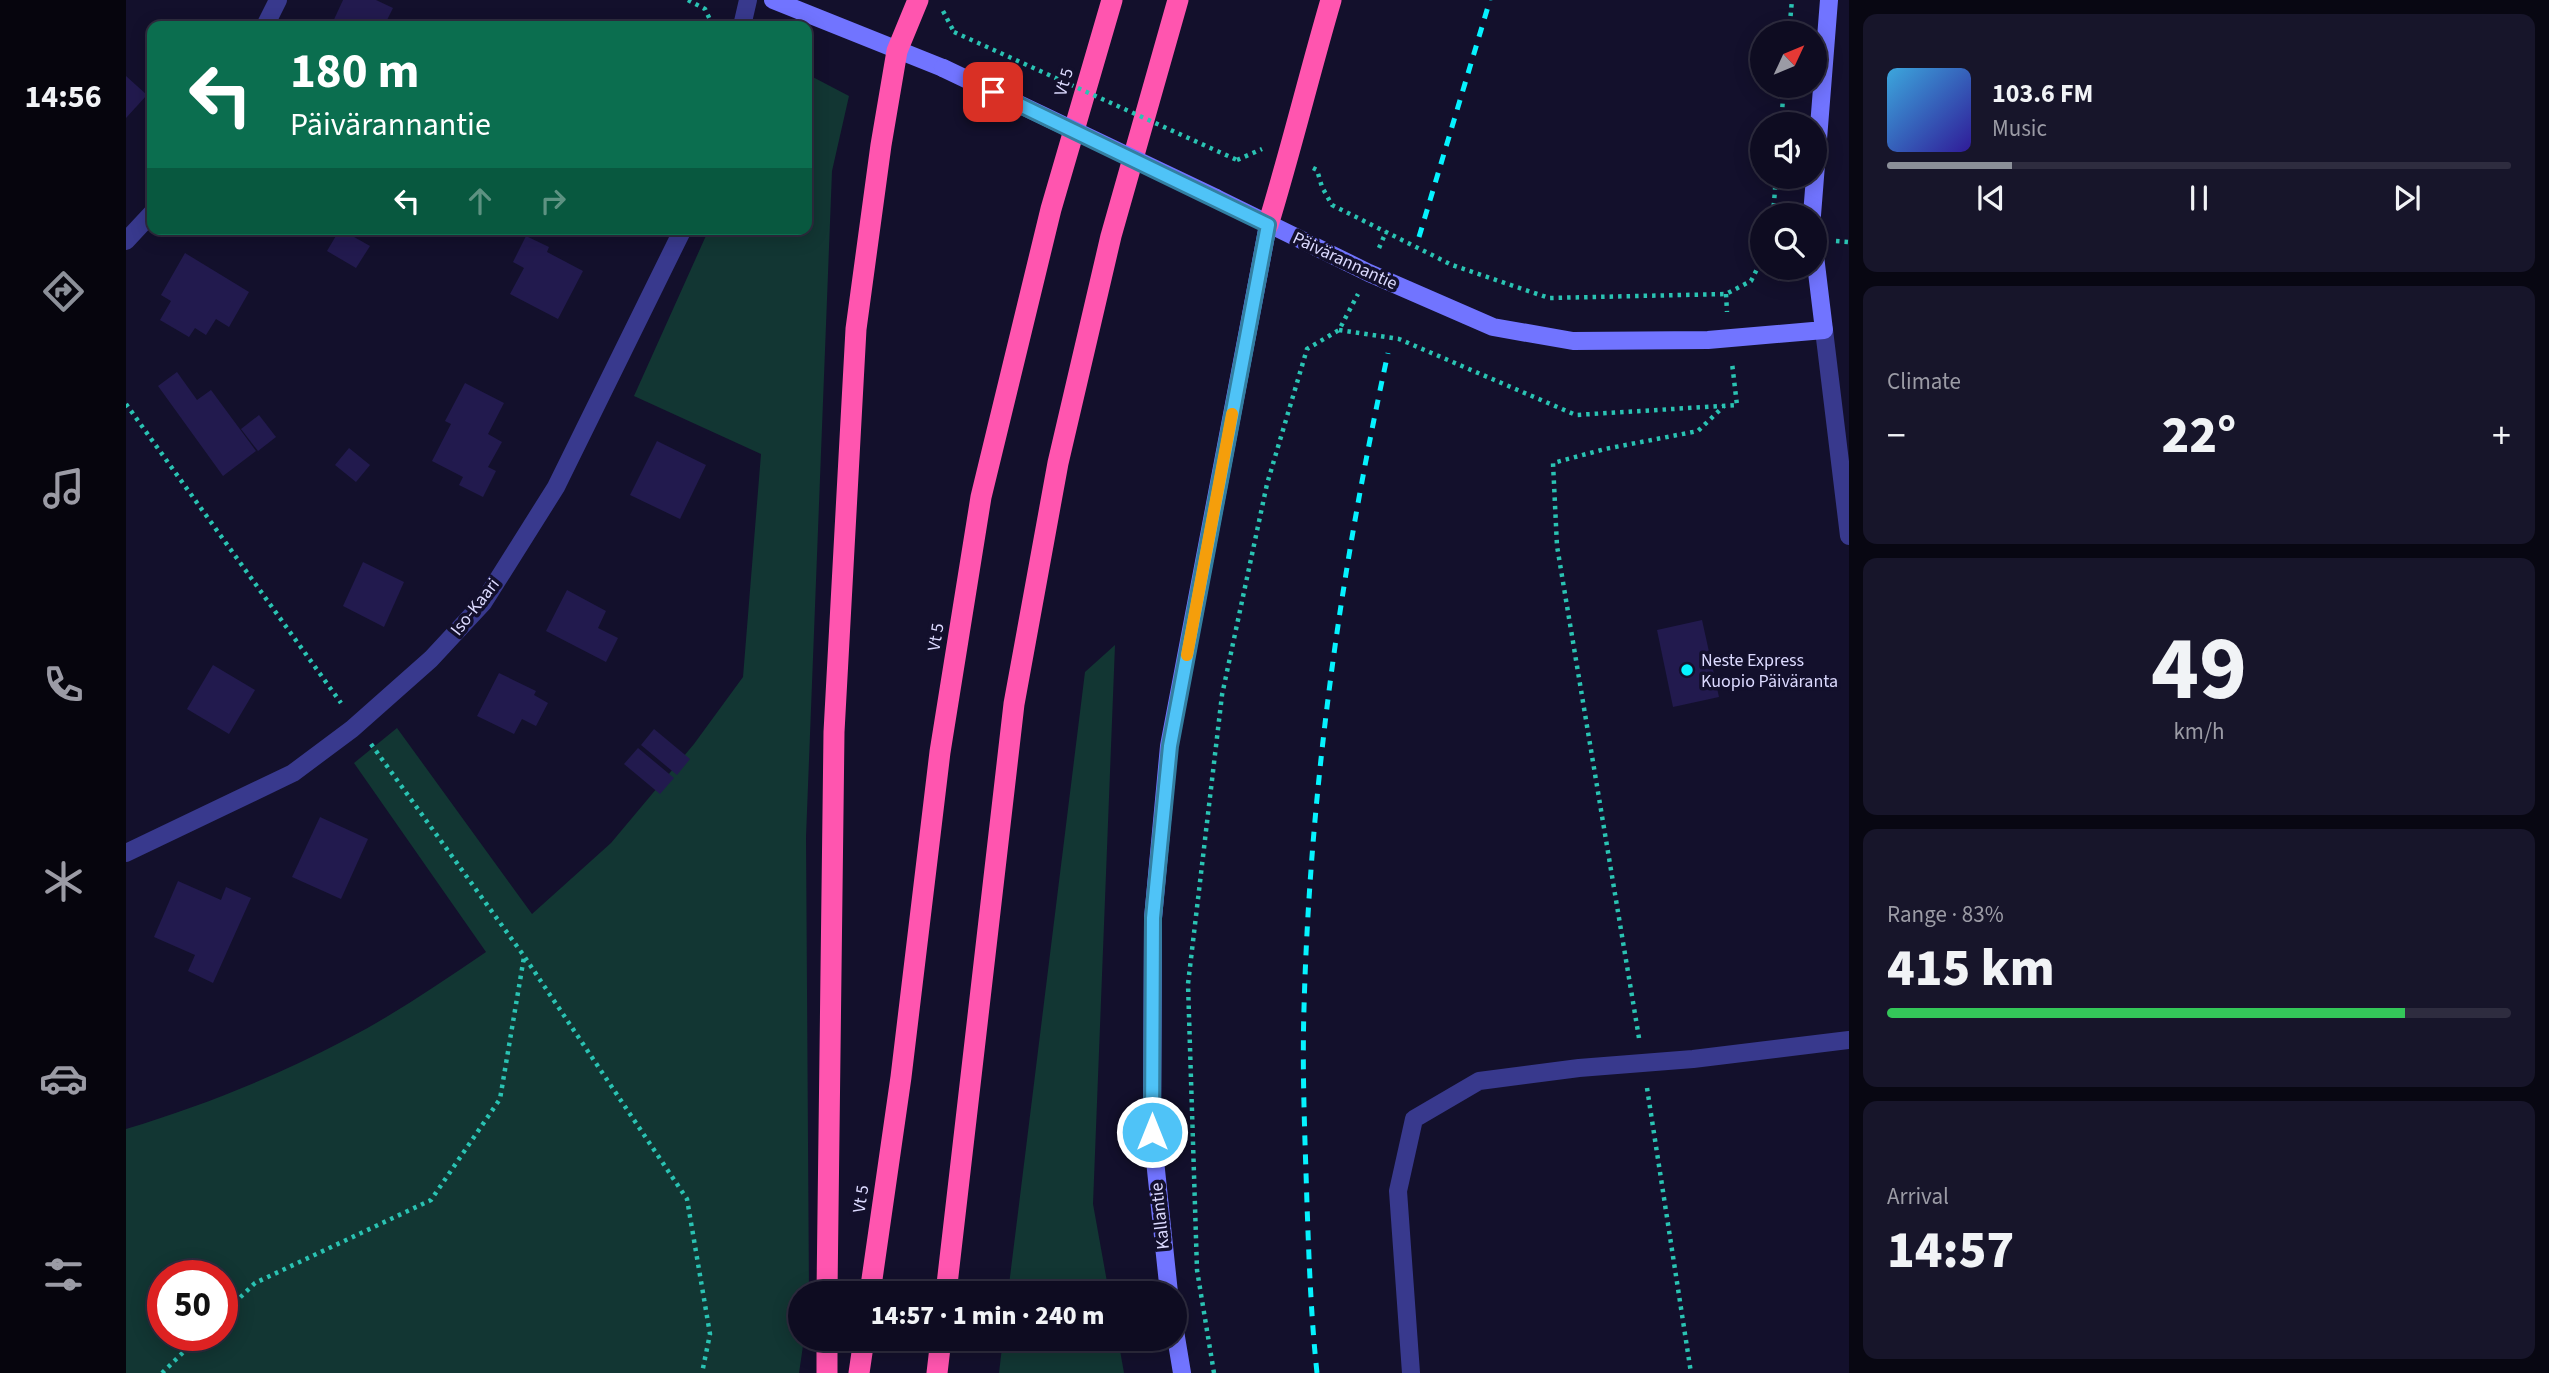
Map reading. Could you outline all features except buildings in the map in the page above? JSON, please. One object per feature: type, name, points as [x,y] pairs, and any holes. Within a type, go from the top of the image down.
[{"type":"highway","points":[[827,1281],[834,732],[856,329],[880,145],[897,51],[918,0]]},
{"type":"highway","name":"Vt 5","points":[[872,1281],[901,1077],[940,752],[981,497],[1051,209],[1112,0]]},
{"type":"highway","points":[[947,1281],[992,882],[1017,691],[1064,437],[1111,236],[1178,0]]},
{"type":"highway","points":[[1268,225],[1289,159],[1304,92],[1331,0]]},
{"type":"highway","points":[[827,1351],[827,1373]]},
{"type":"highway","points":[[859,1373],[862,1351]]},
{"type":"highway","points":[[937,1373],[940,1351]]},
{"type":"main road","name":"Päivärannantie","points":[[773,0],[943,68],[1369,273],[1493,327],[1573,341],[1730,338],[1824,330]]},
{"type":"main road","points":[[1813,203],[1829,0]]},
{"type":"main road","name":"Kallantie","points":[[1168,1281],[1152,1132],[1153,918],[1170,746],[1268,225]]},
{"type":"main road","points":[[1818,280],[1824,330]]},
{"type":"main road","points":[[1178,1351],[1182,1373]]},
{"type":"street","points":[[268,21],[278,0]]},
{"type":"street","points":[[743,21],[748,0]]},
{"type":"street","points":[[126,241],[147,218]]},
{"type":"street","name":"Iso-Kaari","points":[[126,853],[293,772],[357,725],[431,659],[483,603],[556,487],[680,235]]},
{"type":"street","points":[[1824,330],[1849,536]]},
{"type":"street","points":[[1411,1373],[1398,1191],[1414,1119],[1479,1082],[1579,1068],[1849,1040]]},
{"type":"path","points":[[688,0],[705,9],[711,21]]},
{"type":"path","points":[[1790,21],[1792,0]]},
{"type":"path","points":[[954,32],[1237,160],[1262,149],[1317,170],[1322,187],[1332,205],[1452,265],[1549,298],[1726,294],[1752,280]]},
{"type":"path","points":[[1214,1373],[1197,1270],[1188,984],[1222,695],[1267,484],[1307,349],[1339,330],[1399,339],[1576,415],[1737,405],[1726,294]]},
{"type":"path","points":[[126,404],[524,956],[687,1199],[710,1334],[702,1373]]},
{"type":"path","points":[[1691,1373],[1643,1063],[1557,546],[1553,463],[1605,449],[1698,431],[1724,406]]},
{"type":"path","points":[[238,1299],[255,1283],[431,1200],[500,1099],[524,956]]},
{"type":"path","points":[[162,1373],[185,1351]]},
{"type":"green space","points":[[812,77],[849,96],[832,171],[806,837],[809,1281],[788,1281],[788,1351],[802,1351],[799,1373],[126,1373],[126,1129],[238,1090],[319,1054],[399,1009],[486,952],[354,763],[397,728],[532,914],[611,843],[694,744],[743,677],[761,454],[634,396],[706,235],[812,235]]},
{"type":"green space","points":[[1115,645],[1093,1204],[1107,1281],[1009,1281],[1085,672]]},
{"type":"green space","points":[[1002,1351],[1120,1351],[1124,1373],[999,1373]]},
{"type":"railway","points":[[1419,237],[1490,0]]},
{"type":"railway","points":[[1317,1373],[1309,1268],[1303,1057],[1307,926],[1321,761],[1342,597],[1388,353]]},
{"type":"slow traffic","points":[[1187,655],[1232,414]]},
{"type":"place","name":"Neste Express Kuopio Päiväranta","points":[[1687,670]]},
{"type":"route","points":[[993,92],[1268,225],[1170,746],[1153,918],[1152,1132]]}]
